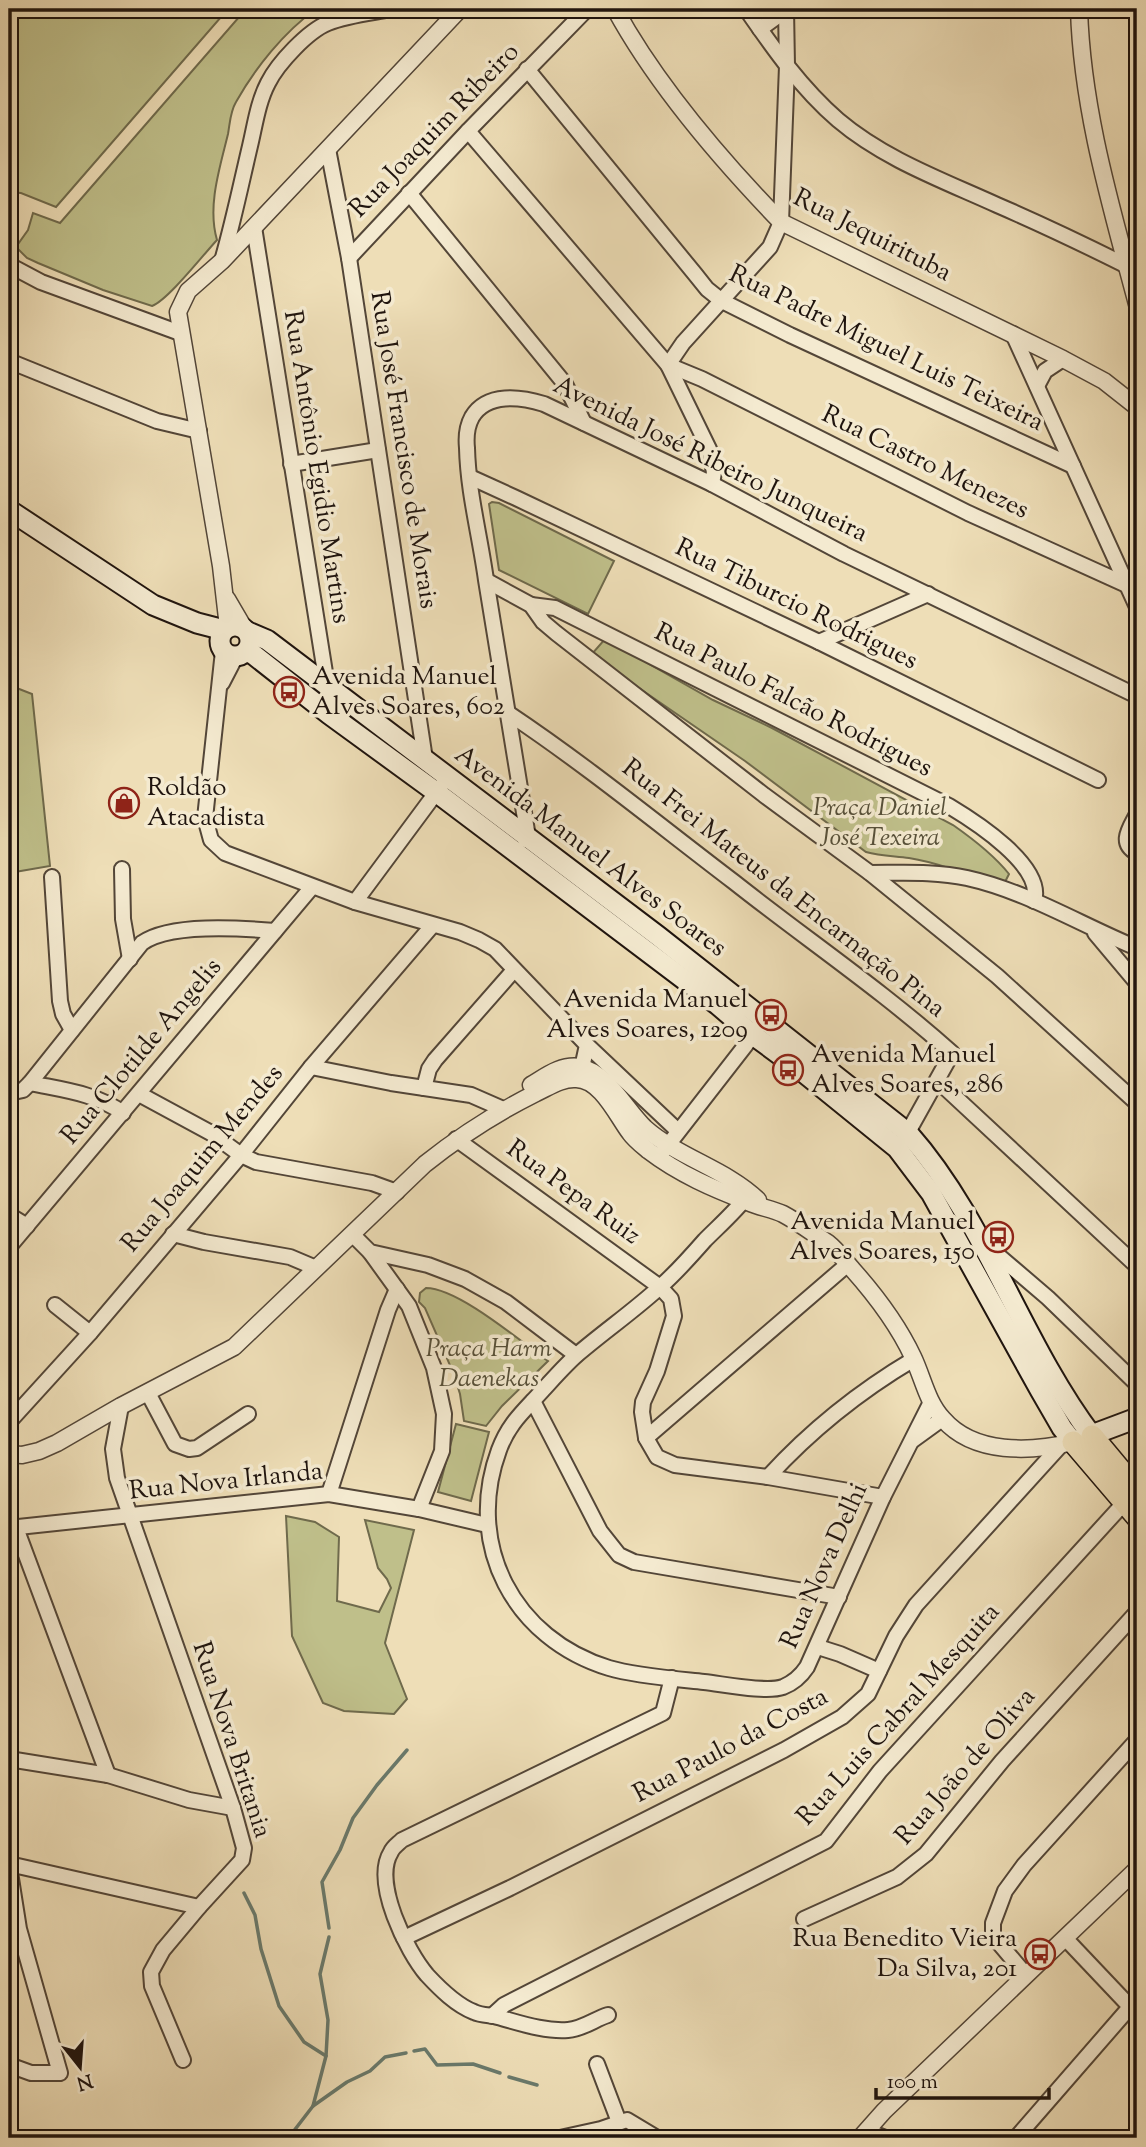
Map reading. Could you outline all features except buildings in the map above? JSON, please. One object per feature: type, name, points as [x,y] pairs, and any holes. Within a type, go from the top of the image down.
[{"type":"main road","name":"Avenida Manuel Alves Soares","points":[[9,510],[153,605],[234,640],[329,714],[442,784],[763,1017],[939,1172],[958,1201],[1056,1382],[1075,1441]]},
{"type":"main road","name":"Avenida Manuel Alves Soares","points":[[234,640],[267,640],[425,759],[442,784]]},
{"type":"main road","name":"Avenida Manuel Alves Soares","points":[[522,844],[753,1035],[903,1140],[1062,1428],[1075,1441]]},
{"type":"main road","points":[[1133,1503],[1075,1441],[1137,1418]]},
{"type":"street","points":[[222,261],[258,114],[269,80],[299,45],[327,23],[392,9]]},
{"type":"street","points":[[460,9],[254,228],[188,291],[178,312],[234,640],[219,687],[205,818],[211,840],[225,853],[355,902],[460,932],[495,950],[587,1045],[678,1131]]},
{"type":"street","name":"Rua Joaquim Ribeiro","points":[[349,258],[587,9]]},
{"type":"street","name":"Rua Jequirituba","points":[[615,9],[641,53],[681,107],[754,194],[782,222],[1063,359],[1104,381],[1137,407]]},
{"type":"street","points":[[746,9],[787,66],[836,118],[882,151],[1127,266]]},
{"type":"street","points":[[1079,9],[1087,98],[1100,163],[1137,304]]},
{"type":"street","points":[[760,29],[786,10]]},
{"type":"street","points":[[668,365],[683,344],[770,247],[782,222],[786,10]]},
{"type":"street","name":"Rua Padre Miguel Luis Teixeira","points":[[527,69],[707,289],[722,301],[802,341],[1073,466]]},
{"type":"street","points":[[468,131],[668,365],[713,460],[712,484]]},
{"type":"street","name":"Rua José Francisco de Morais","points":[[328,149],[349,258],[425,759]]},
{"type":"street","points":[[409,193],[565,384],[584,423]]},
{"type":"street","name":"Rua Antônio Egidio Martins","points":[[254,228],[327,685],[329,714]]},
{"type":"street","points":[[9,265],[41,282],[180,333]]},
{"type":"street","points":[[1013,334],[1137,607]]},
{"type":"street","points":[[1037,386],[1045,371],[1063,359]]},
{"type":"street","points":[[9,361],[158,421],[199,431]]},
{"type":"street","name":"Rua Castro Menezes","points":[[668,365],[702,379],[968,513],[1129,586]]},
{"type":"street","points":[[684,398],[702,379]]},
{"type":"street","name":"Avenida José Ribeiro Junqueira","points":[[522,844],[508,713],[470,477],[467,433],[472,417],[484,405],[507,398],[533,400],[584,423],[712,484],[844,554],[1137,696]]},
{"type":"street","points":[[291,464],[378,450]]},
{"type":"street","name":"Rua Tiburcio Rodrigues","points":[[470,477],[819,642],[1098,780]]},
{"type":"street","points":[[487,581],[531,605],[543,622],[556,633],[870,873],[997,976],[1137,1103]]},
{"type":"street","points":[[819,642],[928,594]]},
{"type":"street","name":"Rua Paulo Falcão Rodrigues","points":[[531,605],[555,608],[949,806],[977,823],[1009,850],[1036,886],[1034,901]]},
{"type":"street","name":"Rua Frei Mateus da Encarnação Pina","points":[[508,713],[553,743],[799,930],[952,1053],[903,1140]]},
{"type":"street","points":[[355,902],[442,784]]},
{"type":"street","points":[[1137,814],[1126,841],[1130,849],[1137,853]]},
{"type":"street","points":[[122,869],[123,919],[130,959]]},
{"type":"street","points":[[870,873],[934,874],[967,878],[1034,901],[1137,947]]},
{"type":"street","points":[[52,877],[60,1001],[63,1014],[72,1030]]},
{"type":"street","name":"Rua Clotilde Angelis","points":[[9,1247],[313,887]]},
{"type":"street","name":"Rua Joaquim Mendes","points":[[9,1422],[90,1333],[432,926]]},
{"type":"street","points":[[9,1093],[23,1090],[30,1083],[142,943],[149,938],[175,932],[236,928],[275,931]]},
{"type":"street","points":[[1091,928],[1137,983]]},
{"type":"street","points":[[424,1088],[429,1069],[435,1060],[514,970]]},
{"type":"street","points":[[663,1151],[753,1035],[763,1017]]},
{"type":"street","points":[[580,1073],[587,1045]]},
{"type":"street","points":[[311,1067],[471,1095],[496,1112]]},
{"type":"street","points":[[9,1454],[22,1455],[57,1443],[234,1347],[425,1164],[496,1112],[517,1093],[555,1071],[568,1067],[580,1073],[598,1075],[663,1151],[747,1197],[757,1199],[762,1207],[783,1214],[830,1245],[883,1307],[901,1333],[931,1402],[942,1419],[969,1438],[988,1446],[1021,1448],[1075,1441]]},
{"type":"street","points":[[938,1081],[1137,1266]]},
{"type":"street","points":[[30,1083],[91,1095],[123,1113]]},
{"type":"street","points":[[139,1094],[256,1162],[372,1183],[397,1192]]},
{"type":"street","name":"Rua Pepa Ruiz","points":[[456,1139],[660,1287]]},
{"type":"street","name":"Rua Nova Delhi","points":[[747,1197],[660,1287],[576,1355],[509,1426],[498,1452],[491,1480],[487,1525],[491,1547],[510,1592],[526,1616],[541,1632],[570,1651],[611,1669],[776,1689],[794,1681],[803,1673],[818,1647],[883,1497],[931,1402]]},
{"type":"street","points":[[9,1215],[27,1226]]},
{"type":"street","points":[[173,1234],[290,1257],[317,1268]]},
{"type":"street","points":[[353,1235],[370,1252],[409,1306],[433,1368],[444,1414],[442,1451],[419,1509]]},
{"type":"street","points":[[977,1238],[1048,1298],[1137,1384]]},
{"type":"street","points":[[370,1252],[428,1265],[465,1279],[506,1302],[576,1355]]},
{"type":"street","points":[[646,1438],[848,1264]]},
{"type":"street","points":[[660,1287],[671,1299],[674,1316],[657,1371],[643,1402],[642,1412],[646,1438],[657,1457],[675,1465],[883,1497]]},
{"type":"street","points":[[329,1494],[397,1289]]},
{"type":"street","points":[[55,1305],[90,1333]]},
{"type":"street","points":[[768,1478],[786,1457],[867,1388],[914,1359]]},
{"type":"street","points":[[148,1393],[175,1444],[189,1449],[197,1448],[248,1414]]},
{"type":"street","points":[[533,1401],[600,1531],[619,1555],[634,1562],[839,1597]]},
{"type":"street","name":"Rua Nova Britania","points":[[121,1406],[114,1437],[117,1478],[233,1808],[244,1848],[244,1857],[163,1950],[151,1972],[152,1986],[183,2060]]},
{"type":"street","name":"Rua Nova Delhi","points":[[909,1443],[942,1419]]},
{"type":"street","name":"Rua Paulo da Costa","points":[[404,1938],[510,1888],[784,1750],[842,1717],[868,1694],[896,1636],[916,1605],[1075,1441]]},
{"type":"street","name":"Rua Nova Irlanda","points":[[13,1528],[329,1494],[419,1509],[487,1525]]},
{"type":"street","name":"Rua Luis Cabral Mesquita","points":[[492,2016],[504,2005],[826,1840],[880,1771],[1133,1503]]},
{"type":"street","points":[[13,1528],[108,1775]]},
{"type":"street","name":"Rua João de Oliva","points":[[804,1919],[897,1877],[926,1854],[1002,1761],[1137,1612]]},
{"type":"street","points":[[818,1647],[879,1671]]},
{"type":"street","points":[[608,2015],[568,2030],[537,2027],[468,2009],[435,1983],[418,1963],[404,1938],[389,1897],[386,1877],[389,1855],[402,1840],[663,1713],[672,1678]]},
{"type":"street","points":[[1026,1975],[993,1936],[993,1923],[1005,1891],[1024,1864],[1137,1740]]},
{"type":"street","points":[[9,1759],[108,1775],[189,1800],[233,1808]]},
{"type":"street","points":[[9,2065],[31,2073],[60,2073],[19,1929],[9,1865],[199,1906]]},
{"type":"street","points":[[864,2134],[884,2111],[1137,1869]]},
{"type":"street","points":[[1017,2138],[1134,2010],[1065,1938]]},
{"type":"street","points":[[597,2064],[619,2122]]},
{"type":"street","points":[[560,2138],[630,2120],[657,2138]]},
{"type":"street","points":[[864,2134],[885,2138]]},
{"type":"green space","points":[[9,9],[228,9],[56,207],[21,193],[9,192]]},
{"type":"green space","points":[[246,9],[316,9],[271,51],[234,106],[214,200],[217,240],[167,295],[152,306],[103,290],[27,258],[16,247],[28,230],[33,213],[60,223]]},
{"type":"green space","points":[[499,503],[614,561],[588,614],[499,570],[489,504]]},
{"type":"green space","name":"Praça Daniel José Texeira","points":[[605,639],[713,700],[772,728],[953,825],[997,860],[1009,874],[1006,880],[997,886],[932,863],[866,852],[745,761],[591,655]]},
{"type":"green space","points":[[9,685],[32,694],[50,866],[9,873]]},
{"type":"green space","name":"Praça Harm Daenekas","points":[[426,1288],[439,1290],[471,1306],[548,1361],[502,1406],[486,1426],[464,1421],[453,1372],[425,1308],[419,1302],[420,1293]]},
{"type":"green space","points":[[456,1424],[489,1432],[471,1501],[438,1492]]},
{"type":"green space","points":[[286,1516],[315,1522],[339,1537],[337,1601],[379,1612],[391,1588],[378,1568],[365,1520],[414,1530],[385,1643],[407,1699],[394,1714],[344,1711],[323,1703],[292,1636]]},
{"type":"waterway","points":[[329,1928],[322,1882],[340,1850],[353,1818],[407,1750]]},
{"type":"waterway","points":[[244,1893],[255,1915],[261,1949],[279,2006],[304,2042],[326,2056],[313,2106],[293,2132],[293,2138]]},
{"type":"waterway","points":[[326,2056],[328,2020],[320,1974],[329,1937]]},
{"type":"waterway","points":[[414,2051],[425,2049],[437,2065],[473,2064],[500,2073]]},
{"type":"waterway","points":[[313,2106],[347,2082],[370,2071],[385,2057],[406,2053]]},
{"type":"waterway","points":[[509,2077],[537,2085]]},
{"type":"railway","points":[[1135,9],[1137,30]]},
{"type":"place","name":"Avenida Manuel Alves Soares, 602","points":[[289,692]]},
{"type":"place","name":"Roldão Atacadista","points":[[124,803]]},
{"type":"place","name":"Avenida Manuel Alves Soares, 1209","points":[[771,1015]]},
{"type":"place","name":"Avenida Manuel Alves Soares, 286","points":[[788,1070]]},
{"type":"place","name":"Avenida Manuel Alves Soares, 150","points":[[998,1237]]},
{"type":"place","name":"Rua Benedito Vieira Da Silva, 201","points":[[1040,1954]]}]
